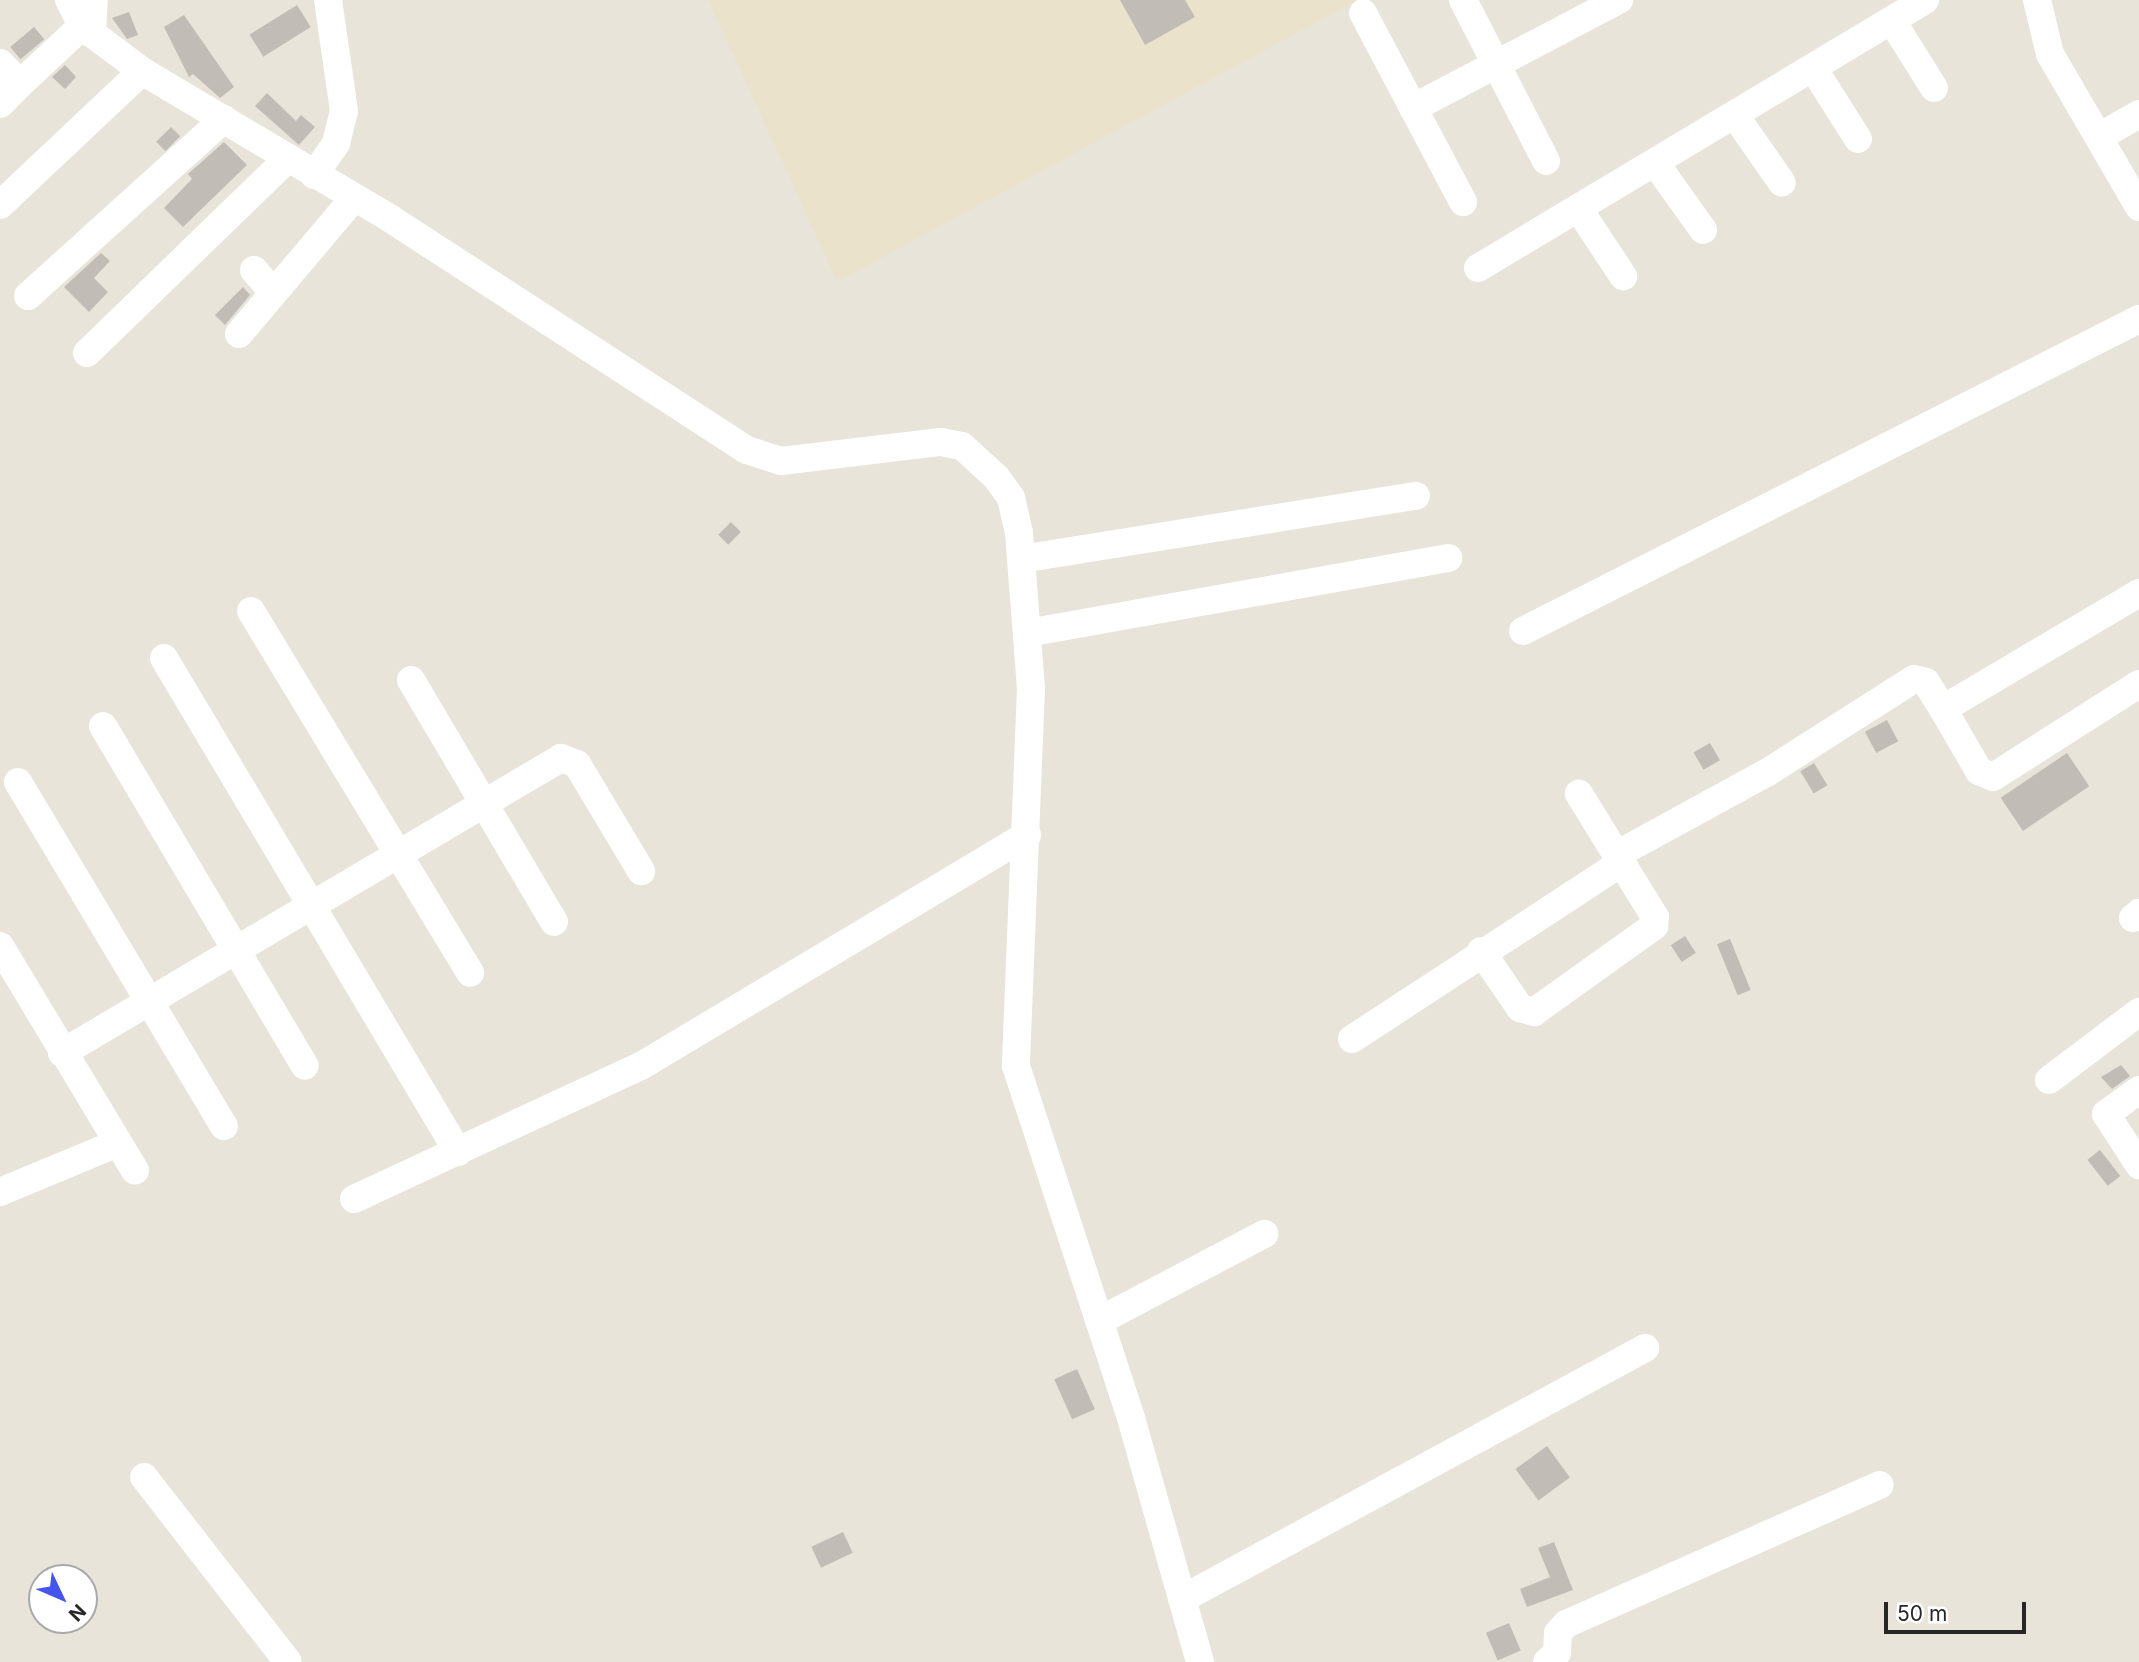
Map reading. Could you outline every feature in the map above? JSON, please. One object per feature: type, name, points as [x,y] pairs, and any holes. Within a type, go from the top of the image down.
[{"type":"street","points":[[69,0],[87,30],[142,71],[354,198],[747,450],[781,461],[941,442],[962,446],[996,477],[1011,498],[1021,558],[1027,633],[1027,835],[1016,1066],[1099,1321],[1200,1662]]},
{"type":"street","points":[[0,62],[10,94],[87,30],[94,0]]},
{"type":"street","points":[[314,175],[337,144],[346,91],[328,0]]},
{"type":"street","points":[[1463,0],[1546,161]]},
{"type":"street","points":[[1413,108],[1619,0]]},
{"type":"street","points":[[1478,268],[1736,117],[1925,0]]},
{"type":"street","points":[[2037,0],[2050,54],[2139,207]]},
{"type":"street","points":[[1363,13],[1463,202]]},
{"type":"street","points":[[1892,21],[1934,88]]},
{"type":"street","points":[[1813,68],[1858,139]]},
{"type":"street","points":[[0,205],[142,71]]},
{"type":"street","points":[[2099,137],[2139,114]]},
{"type":"street","points":[[1736,117],[1782,183]]},
{"type":"street","points":[[28,296],[224,119]]},
{"type":"street","points":[[87,353],[287,159]]},
{"type":"street","points":[[1657,164],[1703,230]]},
{"type":"street","points":[[239,334],[354,198]]},
{"type":"street","points":[[1578,208],[1623,276]]},
{"type":"street","points":[[254,270],[274,293]]},
{"type":"street","points":[[1523,631],[2139,319]]},
{"type":"street","points":[[1021,558],[1416,496]]},
{"type":"street","points":[[1027,633],[1448,558]]},
{"type":"street","points":[[1943,709],[2139,593]]},
{"type":"street","points":[[251,611],[470,973]]},
{"type":"street","points":[[164,658],[457,1152]]},
{"type":"street","points":[[411,680],[554,922]]},
{"type":"street","points":[[1352,1039],[1621,858],[1768,772],[1914,680],[1926,682],[1979,771],[1993,777],[2139,684]]},
{"type":"street","points":[[103,726],[305,1066]]},
{"type":"street","points":[[62,1053],[567,756],[641,871]]},
{"type":"street","points":[[18,782],[224,1126]]},
{"type":"street","points":[[1481,950],[1520,1008],[1534,1012],[1654,926],[1655,917],[1579,793]]},
{"type":"street","points":[[354,1199],[641,1066],[1027,835]]},
{"type":"street","points":[[0,946],[135,1171]]},
{"type":"street","points":[[2049,1080],[2139,1012]]},
{"type":"street","points":[[2139,1090],[2106,1114],[2139,1165]]},
{"type":"street","points":[[0,1192],[118,1143]]},
{"type":"street","points":[[1099,1321],[1264,1234]]},
{"type":"street","points":[[1182,1599],[1645,1348]]},
{"type":"street","points":[[144,1477],[288,1662]]},
{"type":"street","points":[[1547,1662],[1557,1653],[1558,1633],[1566,1624],[1880,1485]]},
{"type":"shaded area","points":[[708,0],[1358,0],[837,282]]},
{"type":"building","points":[[1120,0],[1185,0],[1195,17],[1145,45]]},
{"type":"building","points":[[297,5],[311,27],[263,57],[250,35]]},
{"type":"building","points":[[129,12],[138,35],[127,39],[112,18]]},
{"type":"building","points":[[184,15],[234,87],[220,98],[193,74],[189,77],[164,27]]},
{"type":"building","points":[[34,27],[44,39],[21,59],[10,47]]},
{"type":"building","points":[[65,65],[76,77],[65,89],[52,77]]},
{"type":"building","points":[[267,93],[296,121],[301,115],[315,127],[299,145],[255,106]]},
{"type":"building","points":[[171,127],[180,136],[165,151],[156,142]]},
{"type":"building","points":[[224,142],[247,165],[183,227],[164,208],[192,179],[188,174]]},
{"type":"building","points":[[101,253],[110,261],[94,278],[108,292],[89,312],[64,287]]},
{"type":"building","points":[[243,287],[250,295],[225,325],[215,315]]},
{"type":"building","points":[[731,522],[741,532],[728,545],[718,535]]},
{"type":"building","points":[[1887,720],[1898,741],[1876,753],[1865,732]]},
{"type":"building","points":[[1710,743],[1720,760],[1704,770],[1694,752]]},
{"type":"building","points":[[2067,753],[2089,786],[2023,831],[2001,798]]},
{"type":"building","points":[[1814,763],[1827,785],[1814,794],[1800,771]]},
{"type":"building","points":[[1685,936],[1696,953],[1682,962],[1671,945]]},
{"type":"building","points":[[1730,939],[1751,990],[1738,995],[1717,944]]},
{"type":"building","points":[[2121,1065],[2130,1076],[2112,1089],[2101,1077]]},
{"type":"building","points":[[2100,1150],[2120,1176],[2108,1186],[2087,1160]]},
{"type":"building","points":[[1077,1369],[1095,1409],[1072,1419],[1054,1379]]},
{"type":"building","points":[[1547,1446],[1570,1478],[1538,1500],[1515,1469]]},
{"type":"building","points":[[843,1532],[853,1553],[821,1568],[811,1547]]},
{"type":"building","points":[[1554,1542],[1573,1590],[1527,1607],[1520,1589],[1550,1577],[1538,1548]]},
{"type":"building","points":[[1509,1623],[1521,1651],[1498,1660],[1486,1633]]}]
